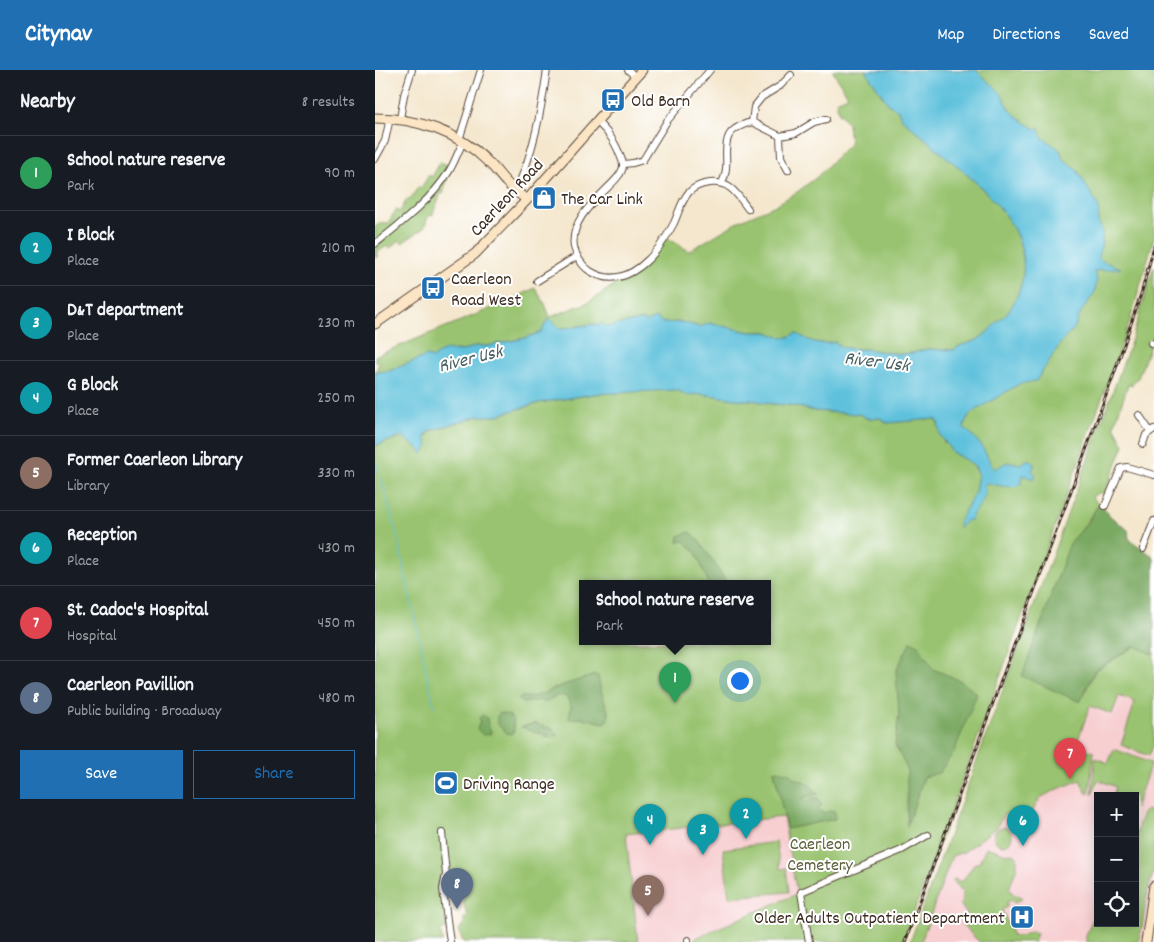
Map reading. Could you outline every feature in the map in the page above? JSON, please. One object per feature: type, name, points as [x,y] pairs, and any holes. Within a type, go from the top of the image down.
[{"type":"main road","name":"Caerleon Road","points":[[375,324],[475,254],[527,200],[639,74]]},
{"type":"main road","points":[[375,118],[401,119],[423,123],[461,141],[487,160],[507,183],[527,200]]},
{"type":"main road","points":[[1146,942],[1153,892]]},
{"type":"street","points":[[401,119],[404,95],[412,70]]},
{"type":"street","points":[[375,244],[395,228],[448,174],[461,141],[481,70]]},
{"type":"street","points":[[516,190],[530,154],[542,107],[547,70]]},
{"type":"street","points":[[628,70],[639,74]]},
{"type":"street","points":[[623,164],[633,164],[643,160],[667,122],[710,70]]},
{"type":"street","points":[[752,122],[755,107],[791,75]]},
{"type":"street","points":[[375,158],[385,142],[390,118]]},
{"type":"street","points":[[722,183],[727,164],[725,149],[729,136],[742,125],[752,122],[781,136],[796,133],[814,122],[825,119]]},
{"type":"street","points":[[596,121],[611,137],[623,164],[621,172],[577,223],[574,241],[577,256],[589,271],[604,277],[619,278],[632,273],[648,261],[665,239],[689,193],[693,189],[706,184],[722,183],[734,191],[747,209]]},
{"type":"street","points":[[781,136],[779,161],[789,170]]},
{"type":"street","points":[[537,281],[577,256]]},
{"type":"street","points":[[1139,415],[1152,430],[1143,444]]},
{"type":"street","points":[[1105,506],[1121,468],[1127,466],[1154,475]]},
{"type":"street","points":[[1143,549],[1154,521]]},
{"type":"street","points":[[441,833],[446,874],[443,889],[450,942]]},
{"type":"street","points":[[809,942],[801,892],[902,850],[928,836]]},
{"type":"shaded area","points":[[1154,655],[1154,743],[1150,754],[1154,756],[1154,886],[1146,942],[921,942],[952,856],[993,763]]},
{"type":"shaded area","points":[[650,658],[783,817],[797,894],[695,938],[681,942],[680,939],[638,942],[626,834]]},
{"type":"green space","points":[[832,70],[865,70],[889,105],[898,110],[901,118],[971,178],[1002,211],[1014,229],[1021,249],[1023,269],[1019,291],[1008,312],[982,337],[959,346],[954,350],[927,349],[899,354],[841,347],[835,342],[819,343],[796,334],[789,337],[779,337],[767,332],[749,332],[709,323],[700,327],[682,322],[663,323],[656,318],[646,322],[642,320],[611,327],[594,324],[558,329],[547,324],[541,332],[525,338],[487,346],[476,346],[463,351],[439,353],[433,358],[427,356],[389,371],[375,372],[380,362],[375,362],[375,356],[509,301],[535,288],[545,304],[550,317],[589,302],[632,273],[666,237],[689,251],[741,220],[776,205],[797,192],[817,177],[850,143],[848,124],[839,113],[836,101],[848,96]]},
{"type":"green space","name":"Caerleon Cemetery","points":[[944,70],[1154,70],[1154,238],[1129,324],[903,942],[694,942],[695,938],[797,894],[783,817],[626,834],[638,942],[463,942],[459,930],[468,913],[466,913],[460,886],[440,889],[448,928],[440,931],[443,942],[375,942],[375,446],[402,436],[419,449],[430,431],[478,416],[494,416],[539,403],[625,391],[675,390],[687,395],[701,394],[790,405],[815,411],[859,414],[869,419],[880,418],[887,423],[936,418],[944,442],[952,452],[970,463],[977,471],[978,484],[969,511],[983,476],[949,426],[1061,317]]},
{"type":"green space","points":[[440,162],[451,167],[443,194],[441,193],[432,216],[429,215],[424,228],[402,243],[400,240],[390,248],[387,246],[376,253],[378,256],[375,258],[375,227],[379,224],[388,223],[396,210],[400,212],[407,199],[410,200],[418,187],[421,188],[429,175],[432,177]]},
{"type":"green space","points":[[1154,266],[1154,335],[1138,378],[1132,385],[1128,385],[1114,426],[1124,445],[1105,493],[1098,493],[1092,497],[1099,504],[1080,532],[1080,702],[1095,671],[1135,646],[1154,655],[1154,743],[1149,756],[1121,745],[1135,702],[1119,696],[1112,714],[1090,706],[1073,754],[1082,758],[1086,749],[1094,752],[1089,793],[1087,794],[1080,780],[1042,797],[1034,810],[1026,830],[1019,829],[1020,821],[1004,814],[997,827],[964,852],[952,856],[921,942],[910,942],[1131,342]]},
{"type":"green space","points":[[1099,504],[1110,516],[1128,530],[1129,539],[1154,557],[1154,655],[1135,646],[1095,670],[1080,702],[1022,676],[1070,543],[1087,524]]},
{"type":"green space","points":[[690,532],[704,548],[724,580],[707,580],[696,553],[685,541],[678,542],[679,536]]},
{"type":"green space","points":[[911,641],[918,645],[933,669],[961,681],[977,694],[954,752],[939,773],[924,777],[907,826],[907,769],[895,745],[899,714],[896,671]]},
{"type":"green space","points":[[595,675],[598,676],[609,714],[607,721],[604,723],[583,718],[569,719],[571,706],[567,697],[564,696],[550,699],[545,703],[540,700],[523,703],[518,699],[539,695]]},
{"type":"green space","points":[[500,713],[509,715],[513,720],[514,732],[512,734],[506,733],[497,723],[497,716]]},
{"type":"green space","points":[[483,715],[487,718],[491,731],[490,734],[483,735],[477,729],[480,722],[479,718]]},
{"type":"green space","points":[[536,723],[553,729],[557,734],[556,736],[552,738],[521,727]]},
{"type":"green space","points":[[1114,749],[1151,763],[1139,798],[1139,792],[1114,792],[1116,787],[1098,780],[1092,794],[1095,758],[1108,763]]},
{"type":"green space","points":[[774,771],[789,773],[795,779],[811,786],[818,794],[802,798],[802,800],[818,798],[822,804],[819,808],[820,811],[823,813],[835,812],[835,819],[787,829]]},
{"type":"green space","points":[[1146,810],[1154,812],[1154,871],[1148,890],[1138,942],[1086,942],[1086,935],[1094,916],[1094,927],[1139,927],[1139,825]]},
{"type":"green space","points":[[1003,827],[1009,830],[1012,836],[1009,842],[1003,845],[997,842],[994,836],[997,830]]},
{"type":"green space","points":[[776,842],[780,869],[786,868],[789,892],[729,897],[723,849]]},
{"type":"green space","points":[[986,847],[1017,856],[1017,867],[1009,889],[1015,896],[1021,896],[1022,899],[1014,903],[1011,900],[1007,902],[1007,907],[1002,910],[1013,936],[1021,936],[1032,931],[1037,933],[1034,942],[979,942],[961,923],[968,916],[960,904],[964,893],[953,881],[954,879],[962,882],[975,863],[979,863]]},
{"type":"water","name":"River Usk","points":[[865,70],[976,70],[999,91],[1010,110],[1024,122],[1036,129],[1038,127],[1042,137],[1060,150],[1063,159],[1077,170],[1099,207],[1098,221],[1102,230],[1102,243],[1098,257],[1102,261],[1121,268],[1094,271],[1097,279],[1095,292],[1081,312],[1074,329],[1062,341],[1036,381],[1019,384],[970,414],[965,422],[964,428],[980,444],[995,469],[1005,463],[1020,464],[1031,460],[1034,463],[1032,471],[1036,475],[1033,479],[1023,475],[1022,483],[1014,487],[986,483],[984,485],[985,496],[971,520],[967,520],[959,528],[959,522],[975,492],[978,474],[975,466],[952,452],[940,435],[936,419],[887,423],[880,418],[869,419],[859,414],[815,411],[790,405],[701,394],[687,395],[675,390],[593,394],[539,403],[494,416],[478,416],[430,431],[425,437],[428,446],[423,454],[402,436],[375,446],[375,372],[389,371],[427,356],[433,358],[447,350],[463,351],[476,346],[487,346],[525,338],[541,332],[548,319],[555,323],[559,329],[595,324],[598,326],[602,323],[607,327],[642,320],[646,322],[656,318],[663,323],[682,322],[700,327],[709,323],[749,332],[767,332],[780,337],[789,337],[796,333],[819,343],[835,342],[841,347],[899,354],[927,349],[954,350],[984,335],[1008,312],[1019,291],[1023,269],[1021,249],[1014,229],[1002,211],[971,178],[901,118],[898,110],[889,105]]},
{"type":"waterway","points":[[377,463],[396,532],[434,707]]},
{"type":"railway","points":[[905,942],[1115,371],[1142,291],[1154,246]]},
{"type":"place","name":"Old Barn","points":[[613,100]]},
{"type":"place","name":"The Car Link","points":[[544,198]]},
{"type":"place","name":"Caerleon Road West","points":[[433,288]]},
{"type":"place","name":"School nature reserve","points":[[675,703]]},
{"type":"place","name":"St. Cadoc's Hospital","points":[[1070,779]]},
{"type":"place","name":"Driving Range","points":[[446,783]]},
{"type":"place","name":"I Block","points":[[746,839]]},
{"type":"place","name":"G Block","points":[[650,845]]},
{"type":"place","name":"Reception","points":[[1023,846]]},
{"type":"place","name":"D&T department","points":[[703,855]]},
{"type":"place","name":"Caerleon Pavillion","points":[[457,909]]},
{"type":"place","name":"Former Caerleon Library","points":[[648,916]]},
{"type":"place","name":"Older Adults Outpatient Department","points":[[1022,917]]}]
